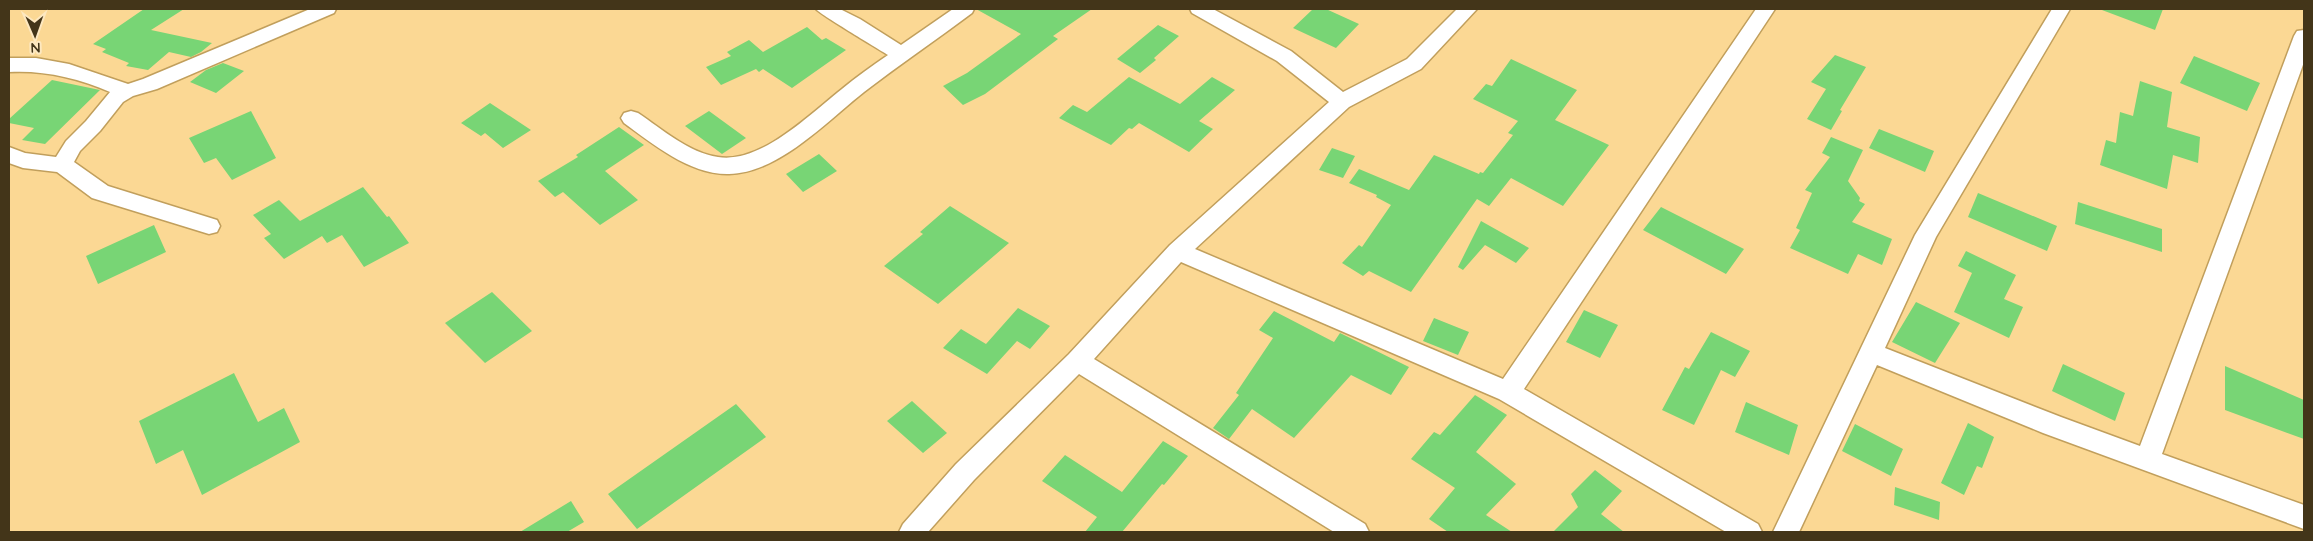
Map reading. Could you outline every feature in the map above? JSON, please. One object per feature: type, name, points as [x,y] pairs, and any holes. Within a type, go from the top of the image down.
[{"type":"street","points":[[62,165],[73,146],[93,126],[116,97],[126,91],[150,84],[327,9]]},
{"type":"street","points":[[825,9],[853,23],[902,55]]},
{"type":"street","points":[[631,118],[662,140],[699,158],[717,165],[745,165],[773,152],[870,76],[964,9]]},
{"type":"street","points":[[1199,9],[1284,56],[1342,102]]},
{"type":"street","points":[[912,532],[965,472],[1076,361],[1178,251],[1342,102],[1414,64],[1468,9]]},
{"type":"street","points":[[1508,392],[1766,9]]},
{"type":"street","points":[[1786,532],[1926,235],[2061,9]]},
{"type":"street","points":[[2148,458],[2304,36]]},
{"type":"street","points":[[9,65],[33,64],[108,82],[126,91]]},
{"type":"street","points":[[9,155],[30,161],[62,165],[74,172],[90,188],[208,226]]},
{"type":"street","points":[[1178,251],[1508,392],[1749,532]]},
{"type":"street","points":[[1872,353],[2052,425],[2148,458],[2304,517]]},
{"type":"street","points":[[1076,361],[1356,532]]},
{"type":"building","points":[[144,9],[184,9],[151,30],[212,43],[191,57],[169,52],[148,70],[126,66],[129,63],[102,52],[106,49],[93,44]]},
{"type":"building","points":[[976,9],[1092,9],[1053,36],[1058,39],[985,94],[963,105],[943,86],[967,73],[1021,34]]},
{"type":"building","points":[[1313,9],[1326,9],[1359,24],[1336,48],[1293,28]]},
{"type":"building","points":[[2102,9],[2163,9],[2155,30]]},
{"type":"building","points":[[1158,25],[1179,36],[1154,58],[1156,60],[1140,73],[1117,59]]},
{"type":"building","points":[[807,27],[822,40],[826,38],[846,50],[792,88],[763,69],[759,72],[756,69],[721,85],[706,67],[731,56],[727,52],[749,40],[763,52]]},
{"type":"building","points":[[1835,55],[1866,67],[1840,110],[1842,111],[1831,130],[1807,119],[1826,89],[1811,82]]},
{"type":"building","points":[[2194,56],[2260,83],[2247,111],[2180,83]]},
{"type":"building","points":[[1511,59],[1577,90],[1555,120],[1609,145],[1563,206],[1511,178],[1489,206],[1477,199],[1411,292],[1369,271],[1363,276],[1342,263],[1359,245],[1362,247],[1391,205],[1376,197],[1377,195],[1349,183],[1359,169],[1409,190],[1434,155],[1479,174],[1480,172],[1483,173],[1513,135],[1508,133],[1518,121],[1473,99],[1486,84],[1492,86]]},
{"type":"building","points":[[223,63],[244,71],[216,93],[190,82],[206,70]]},
{"type":"building","points":[[1129,77],[1180,104],[1212,77],[1235,90],[1199,121],[1213,129],[1189,152],[1139,123],[1132,129],[1129,128],[1111,145],[1059,118],[1073,105],[1087,112]]},
{"type":"building","points":[[52,80],[100,90],[45,144],[22,140],[34,128],[9,123],[9,119]]},
{"type":"building","points":[[2140,81],[2172,92],[2167,127],[2200,137],[2198,163],[2173,155],[2167,189],[2100,165],[2106,140],[2116,143],[2120,112],[2133,116]]},
{"type":"building","points":[[490,103],[531,130],[503,148],[485,133],[481,136],[461,123]]},
{"type":"building","points":[[251,111],[276,158],[232,180],[216,158],[204,163],[189,138]]},
{"type":"building","points":[[709,111],[746,138],[722,154],[685,126]]},
{"type":"building","points":[[619,127],[644,145],[605,171],[638,200],[600,225],[563,192],[555,197],[538,181],[578,157],[576,155]]},
{"type":"building","points":[[1879,129],[1934,151],[1925,172],[1869,148]]},
{"type":"building","points":[[1831,137],[1863,150],[1848,181],[1860,198],[1859,201],[1865,204],[1852,222],[1892,239],[1882,265],[1858,254],[1848,274],[1790,248],[1800,230],[1796,228],[1812,193],[1805,190],[1830,157],[1822,153]]},
{"type":"building","points":[[1332,148],[1355,156],[1343,178],[1319,170]]},
{"type":"building","points":[[819,154],[837,171],[803,192],[786,174]]},
{"type":"building","points":[[363,187],[387,217],[389,216],[409,243],[364,267],[342,235],[327,243],[322,236],[284,259],[264,238],[271,234],[253,215],[279,200],[300,221]]},
{"type":"building","points":[[1978,193],[2057,226],[2047,251],[1968,217]]},
{"type":"building","points":[[2078,202],[2162,229],[2162,252],[2075,224]]},
{"type":"building","points":[[950,206],[1009,243],[938,304],[884,266],[923,234],[920,232]]},
{"type":"building","points":[[1661,207],[1744,249],[1726,274],[1643,230]]},
{"type":"building","points":[[1481,221],[1529,248],[1516,263],[1485,245],[1463,270],[1458,267]]},
{"type":"building","points":[[154,225],[166,252],[98,284],[86,256]]},
{"type":"building","points":[[1966,251],[2016,275],[2004,299],[2023,307],[2009,338],[1954,312],[1972,273],[1958,266]]},
{"type":"building","points":[[492,292],[532,331],[485,363],[445,323]]},
{"type":"building","points":[[1916,302],[1960,323],[1935,363],[1892,342]]},
{"type":"building","points":[[1018,308],[1050,326],[1030,349],[1017,341],[987,374],[943,348],[961,329],[986,344]]},
{"type":"building","points":[[1584,310],[1618,325],[1600,358],[1566,342]]},
{"type":"building","points":[[1274,311],[1334,342],[1340,333],[1409,367],[1391,395],[1351,375],[1294,438],[1252,409],[1229,439],[1213,428],[1239,395],[1236,393],[1273,338],[1259,330]]},
{"type":"building","points":[[1434,318],[1469,332],[1458,355],[1423,341]]},
{"type":"building","points":[[1711,332],[1750,351],[1735,377],[1721,370],[1694,425],[1662,410],[1685,367],[1689,369]]},
{"type":"building","points":[[2063,364],[2125,393],[2115,421],[2052,391]]},
{"type":"building","points":[[2225,366],[2304,400],[2304,439],[2225,410]]},
{"type":"building","points":[[234,373],[258,422],[284,408],[300,442],[202,495],[183,450],[156,464],[139,421]]},
{"type":"building","points":[[1475,395],[1507,415],[1476,452],[1516,484],[1486,515],[1512,532],[1448,532],[1429,519],[1455,488],[1411,459],[1434,432],[1440,435]]},
{"type":"building","points":[[912,401],[947,433],[923,453],[887,421]]},
{"type":"building","points":[[1746,402],[1798,425],[1789,455],[1735,432]]},
{"type":"building","points":[[736,404],[766,437],[637,529],[608,494]]},
{"type":"building","points":[[1968,423],[1994,437],[1982,468],[1977,466],[1964,495],[1941,483]]},
{"type":"building","points":[[1855,424],[1903,449],[1891,476],[1842,451]]},
{"type":"building","points":[[1163,441],[1188,456],[1122,532],[1085,532],[1097,517],[1042,481],[1065,455],[1122,492]]},
{"type":"building","points":[[1595,470],[1622,491],[1601,514],[1624,532],[1553,532],[1578,507],[1571,494]]},
{"type":"building","points":[[1895,487],[1940,502],[1939,520],[1894,505]]},
{"type":"building","points":[[571,501],[584,522],[567,532],[520,532]]}]
